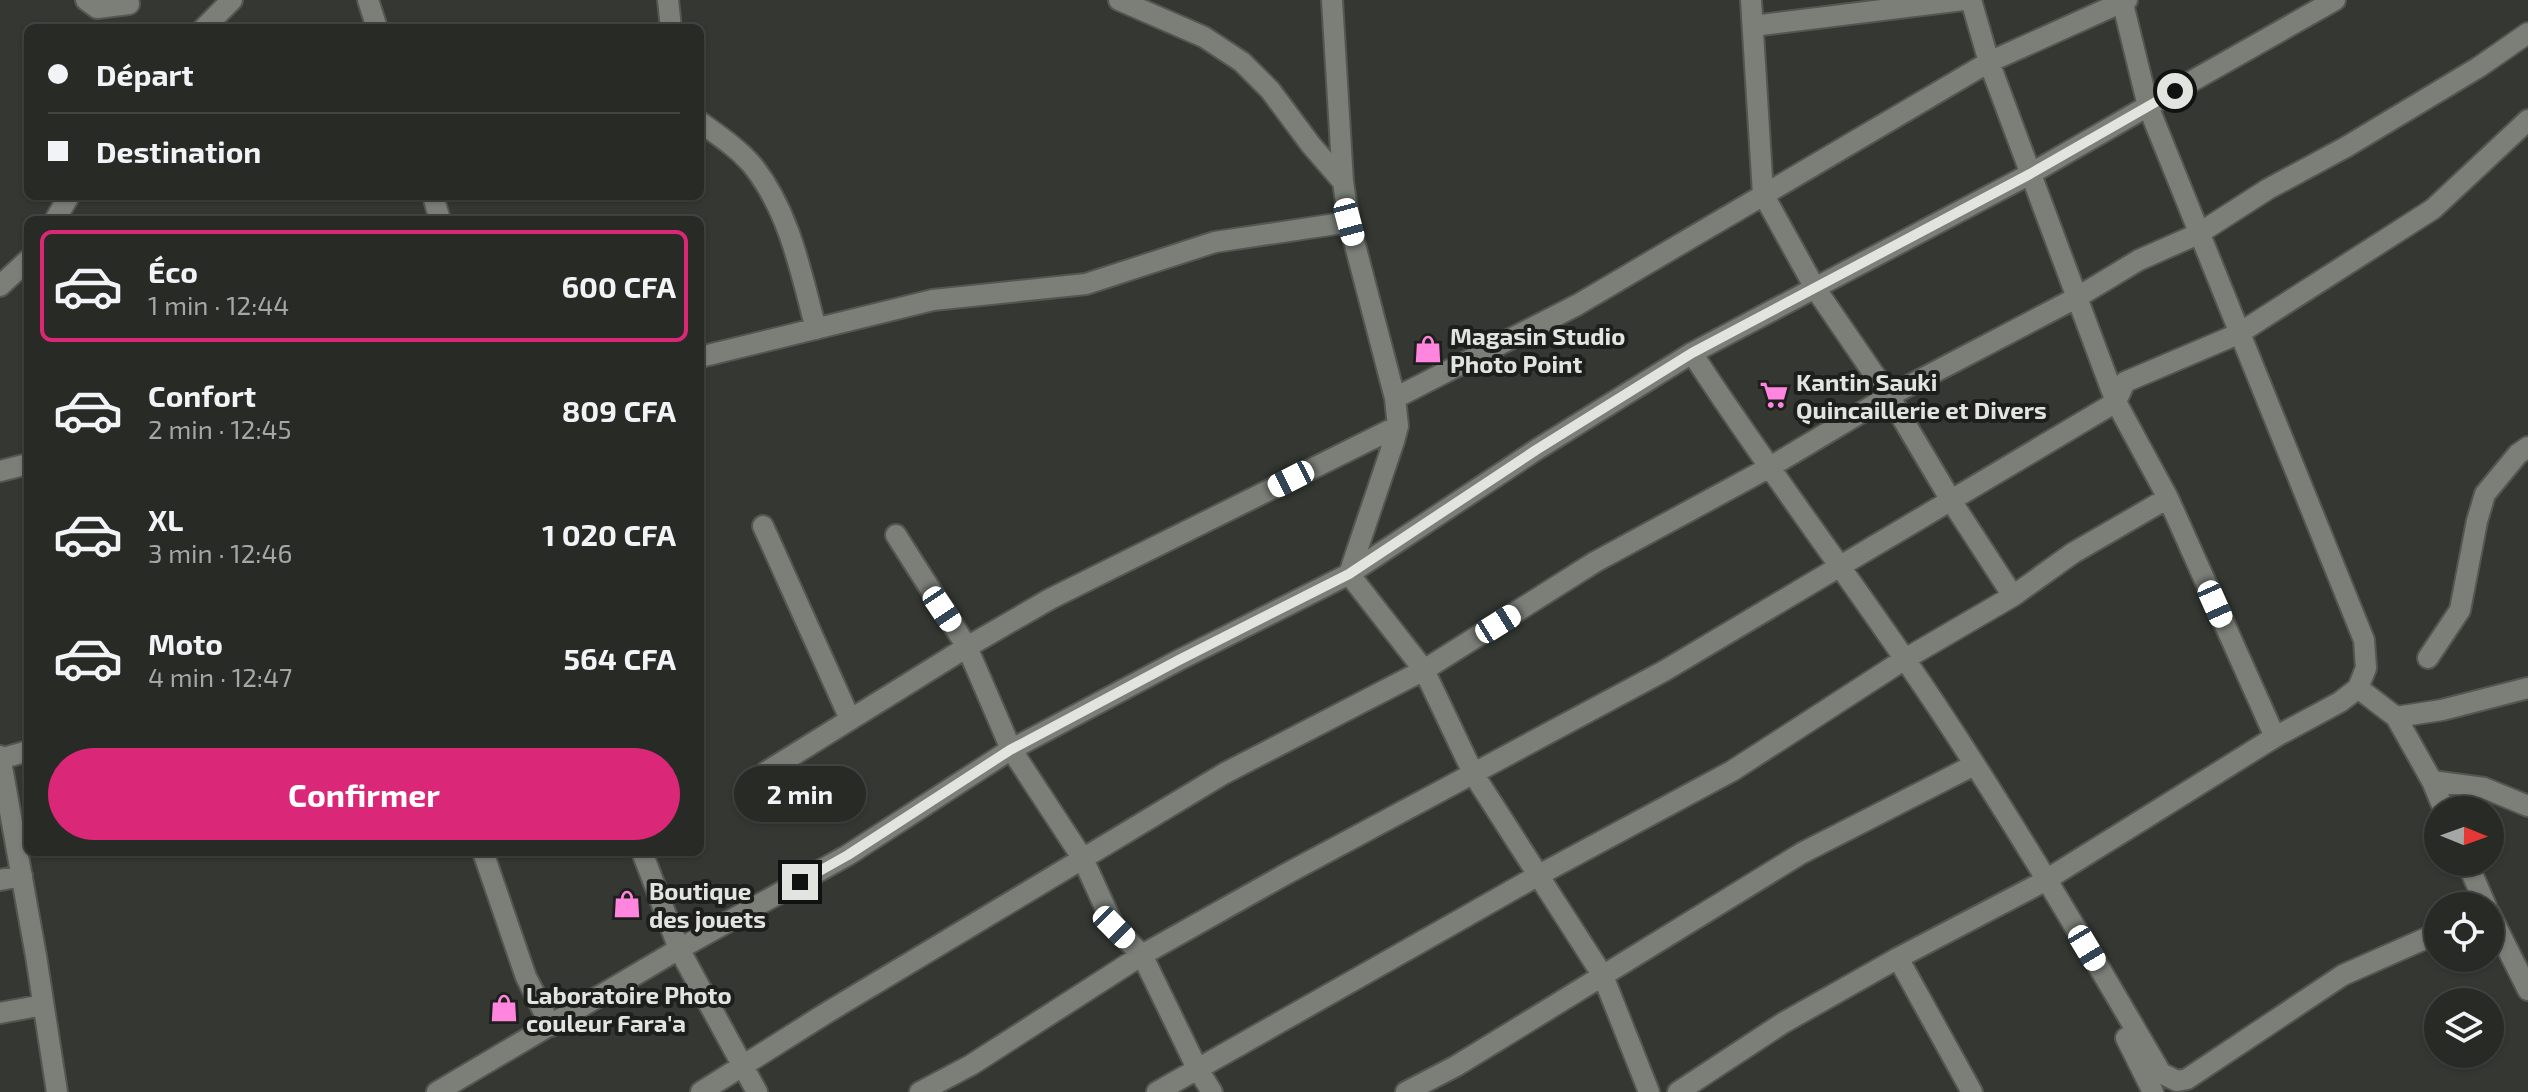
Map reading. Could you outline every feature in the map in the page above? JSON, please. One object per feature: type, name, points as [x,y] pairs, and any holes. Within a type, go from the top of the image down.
[{"type":"street","points":[[86,0],[97,8],[129,4]]},
{"type":"street","points":[[208,24],[232,0]]},
{"type":"street","points":[[368,0],[376,24]]},
{"type":"street","points":[[668,0],[671,24]]},
{"type":"street","points":[[1119,0],[1204,37],[1242,62],[1270,90],[1343,182]]},
{"type":"street","points":[[1332,0],[1343,182],[1349,222],[1395,398],[1398,426],[1349,574]]},
{"type":"street","points":[[1751,0],[1763,194],[1815,288],[1889,396],[2013,596]]},
{"type":"street","points":[[1753,26],[1963,0]]},
{"type":"street","points":[[1971,0],[1989,62],[2116,402],[2168,498],[2275,737]]},
{"type":"street","points":[[437,1092],[679,949],[848,855],[1011,749],[1349,574],[1536,450],[1692,353],[2030,174],[2335,0]]},
{"type":"street","points":[[1395,398],[1577,305],[1989,62],[2124,1],[2148,106],[2364,640],[2366,668],[2358,688],[2340,702],[2275,737],[2044,881],[1783,1023],[1678,1092]]},
{"type":"street","points":[[701,1092],[1225,773],[1424,670],[1595,562],[1770,467],[1889,396],[2076,298],[2139,260],[2198,234],[2268,189],[2346,147],[2479,67],[2528,33]]},
{"type":"street","points":[[920,1092],[971,1065],[1142,955],[1664,671],[1837,566],[1952,502],[2116,402],[2125,382],[2238,334],[2433,209],[2528,120]]},
{"type":"street","points":[[704,125],[751,163],[774,195],[796,252],[816,329]]},
{"type":"street","points":[[704,356],[933,300],[1086,284],[1215,242],[1349,222]]},
{"type":"street","points":[[0,286],[24,264]]},
{"type":"street","points":[[1692,353],[1737,423],[1905,659],[1974,765],[2161,1073],[2177,1081],[2187,1079],[2343,975],[2424,939]]},
{"type":"street","points":[[766,772],[1050,599],[1398,426]]},
{"type":"street","points":[[2428,658],[2460,610],[2485,494],[2528,447]]},
{"type":"street","points":[[0,471],[24,465]]},
{"type":"street","points":[[1157,1092],[1537,876],[1732,771],[1905,659],[2013,596],[2073,553],[2168,498]]},
{"type":"street","points":[[763,526],[850,719]]},
{"type":"street","points":[[896,535],[967,647],[1011,749],[1083,859],[1114,927],[1142,955],[1197,1068],[1212,1092]]},
{"type":"street","points":[[1349,574],[1424,670],[1474,775],[1603,976],[1649,1092]]},
{"type":"street","points":[[2358,688],[2396,717],[2438,796]]},
{"type":"street","points":[[2396,717],[2442,710],[2528,688]]},
{"type":"street","points":[[24,752],[0,758],[57,1092]]},
{"type":"street","points":[[1406,1092],[1456,1066],[1802,853],[1974,765]]},
{"type":"street","points":[[2432,781],[2484,788],[2528,806]]},
{"type":"street","points":[[484,856],[526,977],[551,1026]]},
{"type":"street","points":[[644,856],[679,949],[757,1092]]},
{"type":"street","points":[[0,880],[22,876]]},
{"type":"street","points":[[2044,881],[2153,1092]]},
{"type":"street","points":[[2504,942],[2528,990]]},
{"type":"street","points":[[1898,958],[1970,1091]]},
{"type":"street","points":[[0,1013],[43,1005]]},
{"type":"place","name":"Magasin Studio Photo Point","points":[[1428,349]]},
{"type":"place","name":"Kantin Sauki Quincaillerie et Divers","points":[[1774,395]]},
{"type":"place","name":"Boutique des jouets","points":[[627,904]]},
{"type":"place","name":"Laboratoire Photo couleur Fara'a","points":[[504,1008]]},
{"type":"route","points":[[800,882],[848,855],[1010,750],[1349,574],[1536,450],[1692,353],[2030,174],[2175,91]]}]
